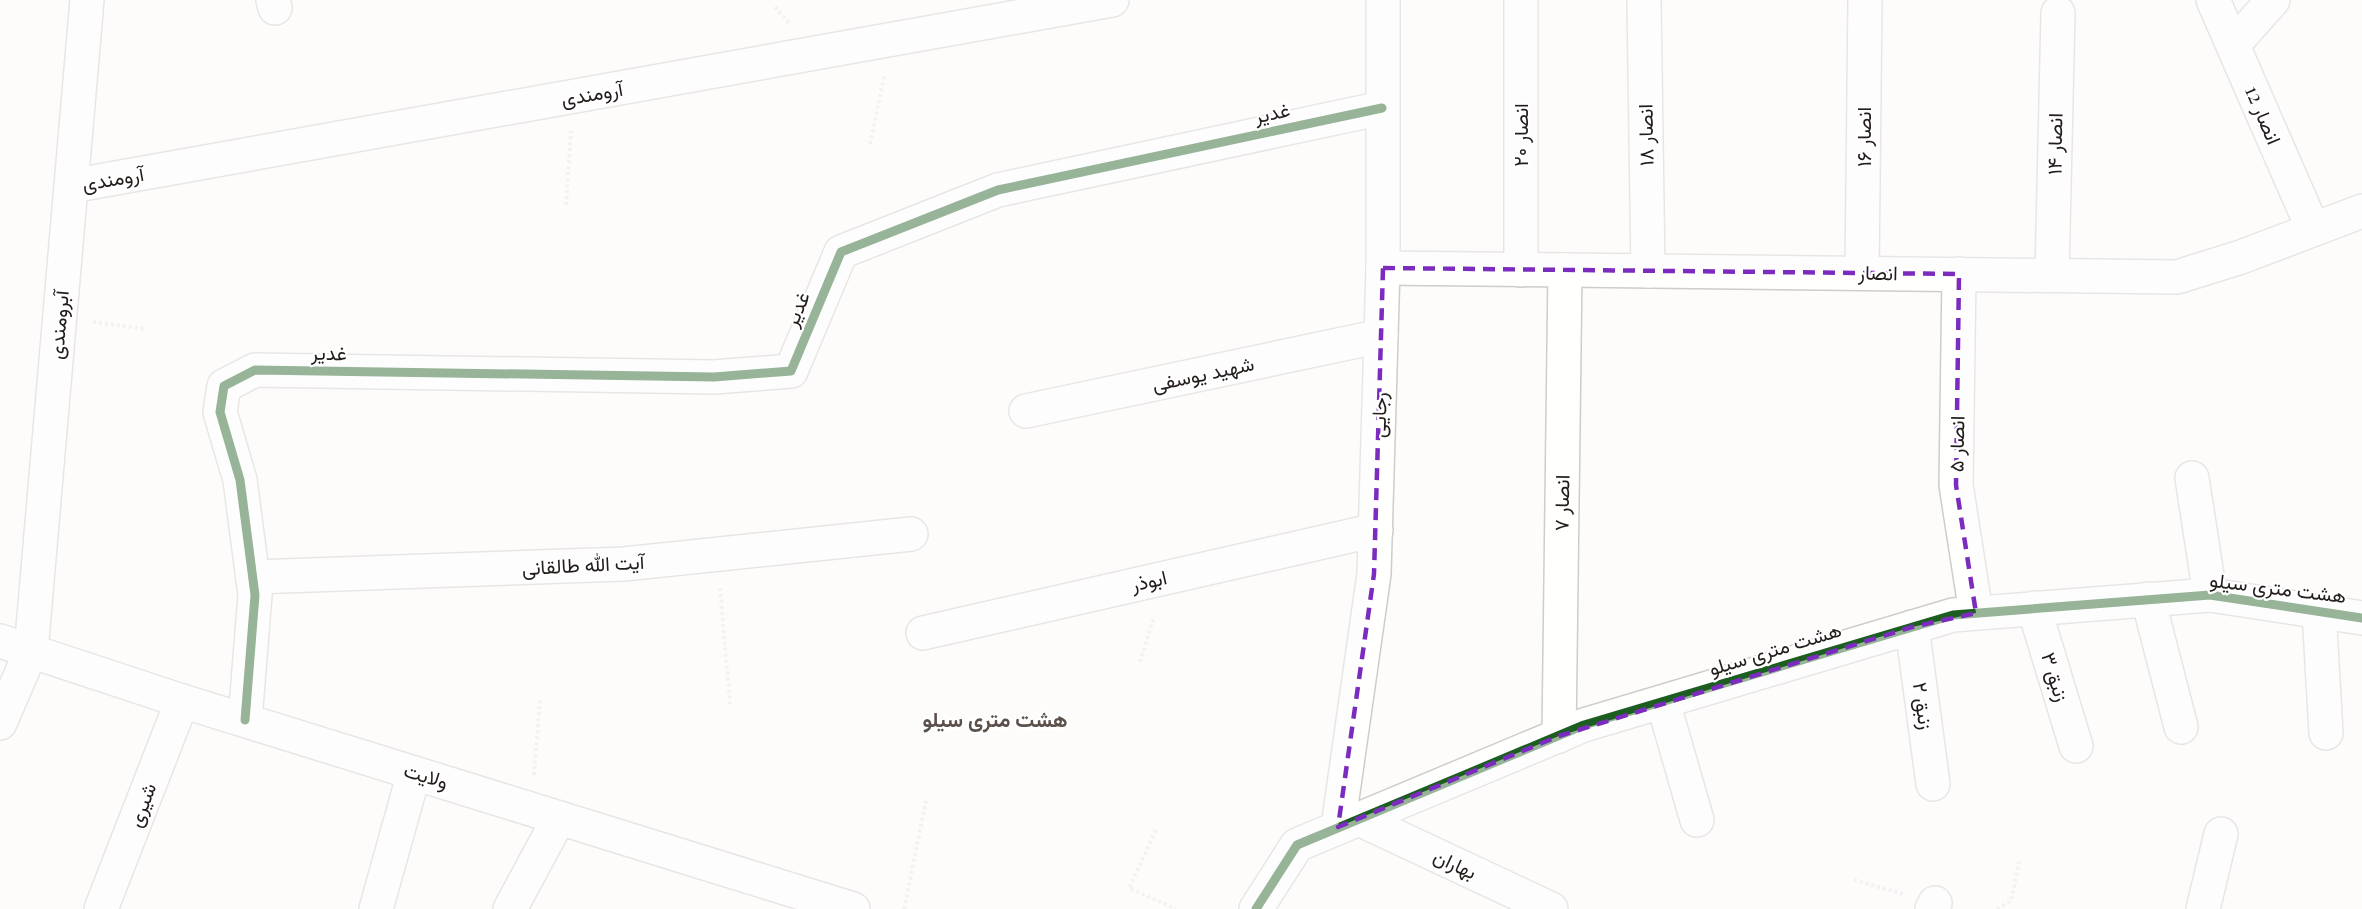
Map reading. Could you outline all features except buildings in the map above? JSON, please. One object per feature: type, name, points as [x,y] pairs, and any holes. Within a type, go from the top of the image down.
[{"type":"street","name":"آبرومندی","points":[[0,723],[31,651],[87,0]]},
{"type":"street","name":"آرومندی","points":[[71,186],[1112,0]]},
{"type":"street","name":"رجایی","points":[[1349,823],[1374,574],[1376,530],[1383,268],[1383,0]]},
{"type":"street","name":"انصار ۲۰","points":[[1521,0],[1521,270]]},
{"type":"street","name":"انصار ۱۸","points":[[1644,0],[1648,271]]},
{"type":"street","name":"انصار ۱۶","points":[[1862,273],[1865,0]]},
{"type":"street","name":"انصار 12","points":[[2213,0],[2313,229]]},
{"type":"street","points":[[2233,45],[2273,0]]},
{"type":"street","name":"انصار ۱۴","points":[[2052,275],[2058,13]]},
{"type":"street","name":"غدیر","points":[[253,577],[240,480],[220,412],[224,386],[255,370],[714,377],[791,371],[841,252],[998,190],[1382,108]]},
{"type":"street","name":"انصار","points":[[1383,268],[2177,277],[2241,257],[2362,211]]},
{"type":"street","name":"انصار ۷","points":[[1559,736],[1565,270]]},
{"type":"street","name":"انصار ۵","points":[[1959,274],[1956,485],[1976,613]]},
{"type":"street","name":"شهید یوسفی","points":[[1026,411],[1381,336]]},
{"type":"street","points":[[2192,478],[2210,595]]},
{"type":"street","name":"ابوذر","points":[[923,633],[1376,530]]},
{"type":"street","name":"آیت الله طالقانی","points":[[253,577],[624,564],[911,534]]},
{"type":"street","points":[[245,720],[255,595],[253,577]]},
{"type":"street","name":"هشت متری سیلو","points":[[1256,909],[1298,845],[1349,823],[1584,726],[1953,615],[2210,595],[2362,618]]},
{"type":"street","points":[[2148,599],[2181,727]]},
{"type":"street","name":"زنبق ۳","points":[[2034,608],[2076,746]]},
{"type":"street","points":[[2319,611],[2326,733]]},
{"type":"street","name":"زنبق ۲","points":[[1912,627],[1933,784]]},
{"type":"street","name":"ولایت","points":[[0,641],[182,701],[853,909]]},
{"type":"street","name":"شیری","points":[[101,909],[182,701]]},
{"type":"street","points":[[1663,702],[1697,820]]},
{"type":"street","points":[[376,909],[414,772]]},
{"type":"street","points":[[510,909],[545,813]]},
{"type":"street","name":"بهاران","points":[[1349,823],[1551,909]]},
{"type":"street","points":[[2203,909],[2221,834]]},
{"type":"path","points":[[870,144],[892,40]]},
{"type":"path","points":[[566,206],[573,98]]},
{"type":"path","points":[[60,317],[146,329]]},
{"type":"path","points":[[717,555],[730,704]]},
{"type":"path","points":[[1140,662],[1166,577]]},
{"type":"path","points":[[540,700],[545,813]]},
{"type":"path","points":[[904,909],[926,801]]},
{"type":"path","points":[[1156,830],[1130,888],[1176,909]]},
{"type":"path","points":[[1997,909],[2011,901],[2019,862]]},
{"type":"highlighted area","points":[[1383,268],[1959,274],[1956,485],[1976,613],[1912,627],[1559,736],[1338,827],[1374,574]]},
{"type":"cycle path","points":[[245,720],[255,595],[240,480],[220,412],[224,386],[255,370],[714,377],[791,371],[841,252],[998,190],[1382,108]]},
{"type":"cycle path","points":[[1256,909],[1297,845],[1584,725],[1953,615],[2210,595],[2362,618]]},
{"type":"district","name":"هشت متری سیلو","points":[[995,720]]}]
